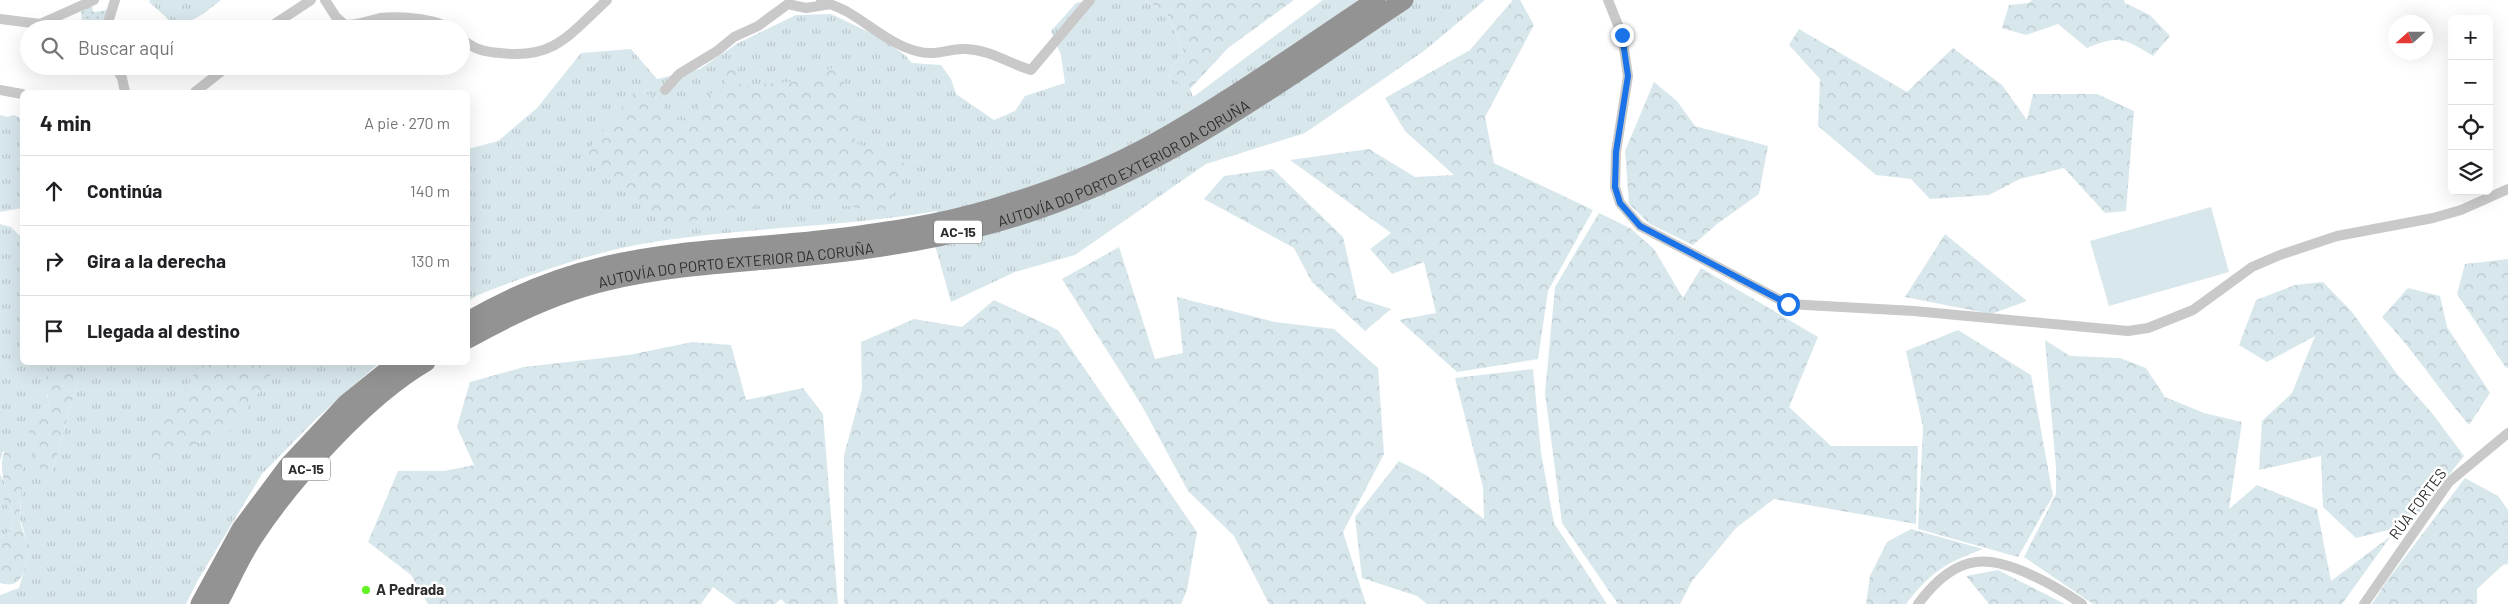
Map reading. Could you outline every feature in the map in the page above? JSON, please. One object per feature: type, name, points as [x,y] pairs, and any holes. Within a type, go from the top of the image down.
[{"type":"highway","name":"AUTOVÍA DO PORTO EXTERIOR DA CORUÑA","points":[[470,320],[557,280],[604,266],[683,251],[819,240],[906,227],[992,208],[1094,172],[1152,144],[1238,92],[1376,0]]},
{"type":"highway","name":"AUTOVÍA DO PORTO EXTERIOR DA CORUÑA","points":[[470,338],[563,294],[608,281],[685,267],[821,255],[918,241],[997,223],[1100,186],[1159,158],[1247,105],[1404,0]]},
{"type":"highway","name":"AC-15","points":[[200,604],[240,529],[288,466],[346,404],[394,365]]},
{"type":"highway","name":"AC-15","points":[[218,604],[254,537],[300,476],[357,416],[422,365]]},
{"type":"street","points":[[49,20],[94,0]]},
{"type":"street","points":[[109,20],[115,0]]},
{"type":"street","points":[[281,20],[311,0]]},
{"type":"street","points":[[325,0],[339,20]]},
{"type":"street","points":[[470,46],[483,51],[520,56],[538,54],[559,43],[607,0]]},
{"type":"street","points":[[665,90],[679,74],[717,51],[734,37],[758,26],[788,4],[806,8],[826,2],[846,11],[894,42],[916,51],[936,54],[964,48],[994,54],[1011,64],[1031,70],[1090,0]]},
{"type":"street","points":[[1608,0],[1622,35],[1628,76],[1616,152],[1615,187],[1620,203],[1640,226],[1788,304],[1914,311],[2104,330],[2138,329],[2170,320],[2194,310],[2252,268],[2280,255],[2337,236],[2424,220],[2462,210],[2508,189]]},
{"type":"street","points":[[372,20],[389,17],[430,20]]},
{"type":"street","points":[[0,19],[20,22]]},
{"type":"street","points":[[120,75],[125,90]]},
{"type":"street","points":[[197,90],[216,75]]},
{"type":"street","points":[[0,90],[17,93]]},
{"type":"street","name":"RÚA FORTES","points":[[2364,604],[2450,482],[2508,433]]},
{"type":"street","points":[[1918,604],[1932,585],[1952,572],[1976,562],[1998,564],[2019,570],[2067,593],[2082,604]]},
{"type":"green space","points":[[150,0],[221,0],[192,20],[169,20],[149,2]]},
{"type":"green space","points":[[1090,0],[1145,0],[1167,14],[1183,50],[1168,76],[1190,89],[1193,97],[1323,0],[1485,0],[1424,51],[1305,133],[1206,164],[1075,255],[1015,272],[951,302],[935,245],[937,211],[862,221],[711,234],[636,245],[556,267],[517,280],[470,300],[470,148],[498,141],[537,108],[581,53],[631,49],[657,79],[700,69],[738,43],[796,15],[831,14],[877,36],[905,55],[912,63],[941,65],[951,79],[956,94],[994,120],[1015,111],[1025,96],[1065,83],[1061,55],[1051,31],[1076,3]]},
{"type":"green space","points":[[1145,0],[1294,0],[1228,48],[1190,89],[1168,76],[1183,50],[1167,14]]},
{"type":"green space","points":[[1513,0],[1520,0],[1534,25],[1485,117],[1494,163],[1593,210],[1548,291],[1538,359],[1457,372],[1399,320],[1436,313],[1424,262],[1392,274],[1370,249],[1391,233],[1290,160],[1369,149],[1415,177],[1454,175],[1405,131],[1385,98],[1470,50]]},
{"type":"green space","points":[[2032,0],[2124,0],[2125,3],[2150,15],[2170,36],[2153,56],[2135,45],[2121,40],[2107,41],[2087,48],[2058,24],[2026,35],[2002,28],[2009,5],[2029,3]]},
{"type":"green space","points":[[92,5],[93,12],[108,10],[105,20],[82,20],[81,9]]},
{"type":"green space","points":[[1799,29],[1907,92],[1953,48],[2002,85],[2027,120],[2033,94],[2097,94],[2134,111],[2126,211],[2105,213],[2064,168],[2020,179],[1989,195],[1930,199],[1911,179],[1876,175],[1818,126],[1820,79],[1789,45]]},
{"type":"green space","points":[[736,58],[741,86],[797,81],[837,66],[860,120],[854,142],[909,165],[883,214],[849,206],[780,204],[724,210],[670,229],[641,202],[582,157],[634,92],[665,98],[664,121],[686,120],[704,98],[726,84],[720,65]]},
{"type":"green space","points":[[1654,82],[1677,101],[1695,126],[1768,146],[1759,194],[1717,224],[1693,245],[1650,224],[1629,204],[1625,151]]},
{"type":"green space","points":[[0,115],[7,117],[14,115],[20,118],[20,208],[0,212]]},
{"type":"green space","points":[[1273,169],[1343,237],[1357,298],[1391,309],[1365,331],[1312,282],[1294,248],[1204,199],[1224,176]]},
{"type":"green space","points":[[2211,207],[2229,272],[2109,306],[2090,241]]},
{"type":"green space","points":[[1599,213],[1630,228],[1654,249],[1683,298],[1701,268],[1818,337],[1789,407],[1831,446],[1918,446],[1916,524],[1774,499],[1736,528],[1692,581],[1680,604],[1618,604],[1562,523],[1545,393],[1555,287]]},
{"type":"green space","points":[[0,224],[11,227],[20,236],[20,365],[377,365],[316,419],[262,474],[198,580],[186,604],[0,604],[0,595],[19,588],[30,550],[20,519],[22,471],[3,451],[0,461]],"holes":[[[78,381],[52,473],[35,415],[49,403],[47,395]]]},
{"type":"green space","points":[[1945,234],[2027,301],[1991,314],[1905,297]]},
{"type":"green space","points":[[1119,247],[1155,359],[1183,353],[1177,297],[1275,322],[1334,329],[1378,368],[1384,454],[1343,532],[1366,604],[1269,604],[1234,536],[1188,491],[1142,406],[1062,279]]},
{"type":"green space","points":[[2508,259],[2508,367],[2506,368],[2457,294],[2465,264]]},
{"type":"green space","points":[[2323,282],[2352,312],[2397,374],[2432,413],[2464,456],[2409,525],[2356,538],[2323,507],[2321,456],[2259,470],[2262,421],[2292,393],[2315,336],[2267,362],[2239,345],[2256,300],[2295,285]]},
{"type":"green space","points":[[2408,288],[2440,296],[2447,327],[2490,393],[2469,425],[2405,343],[2382,317]]},
{"type":"green space","points":[[994,300],[1058,330],[1197,532],[1187,590],[1181,604],[844,604],[844,455],[862,389],[861,342],[914,319],[962,327]]},
{"type":"green space","points":[[1958,330],[2031,375],[2053,496],[2018,557],[1918,529],[1923,427],[1906,351]]},
{"type":"green space","points":[[2045,340],[2070,356],[2120,358],[2146,368],[2165,397],[2204,413],[2242,422],[2229,509],[2257,485],[2317,509],[2331,581],[2391,536],[2342,604],[2093,604],[2024,557],[2056,494],[2056,468]]},
{"type":"green space","points":[[692,342],[731,345],[746,400],[803,388],[823,414],[838,604],[786,604],[781,599],[775,604],[736,604],[713,587],[701,604],[428,604],[411,575],[368,542],[398,471],[444,471],[474,465],[457,427],[470,382],[524,367],[629,355]]},
{"type":"green space","points":[[200,365],[278,365],[233,430],[151,461],[146,428],[178,401]]},
{"type":"green space","points":[[1533,369],[1541,453],[1554,523],[1607,604],[1427,604],[1417,596],[1362,578],[1355,517],[1399,461],[1426,475],[1484,519],[1483,487],[1455,378]]},
{"type":"green space","points":[[59,370],[71,373],[78,381],[52,473],[43,472],[33,458],[28,427],[35,415],[49,403],[44,378]]},
{"type":"green space","points":[[8,445],[14,445],[19,453],[21,462],[20,520],[30,549],[20,579],[12,584],[0,583],[0,538],[10,531],[14,515],[4,500],[2,463]]},
{"type":"green space","points":[[0,474],[4,482],[5,502],[14,515],[10,531],[0,538]]},
{"type":"green space","points":[[2465,478],[2498,496],[2508,510],[2508,564],[2503,565],[2477,589],[2477,604],[2372,604],[2386,582]]},
{"type":"green space","points":[[1911,529],[1983,549],[1948,564],[1932,576],[1906,604],[1866,604],[1870,576],[1887,542]]},
{"type":"green space","points":[[1998,570],[2065,604],[1989,604],[1966,576]]},
{"type":"place","name":"A Pedrada","points":[[366,590]]},
{"type":"route","points":[[1622,35],[1628,76],[1616,152],[1615,187],[1620,203],[1640,226],[1788,304]]}]
